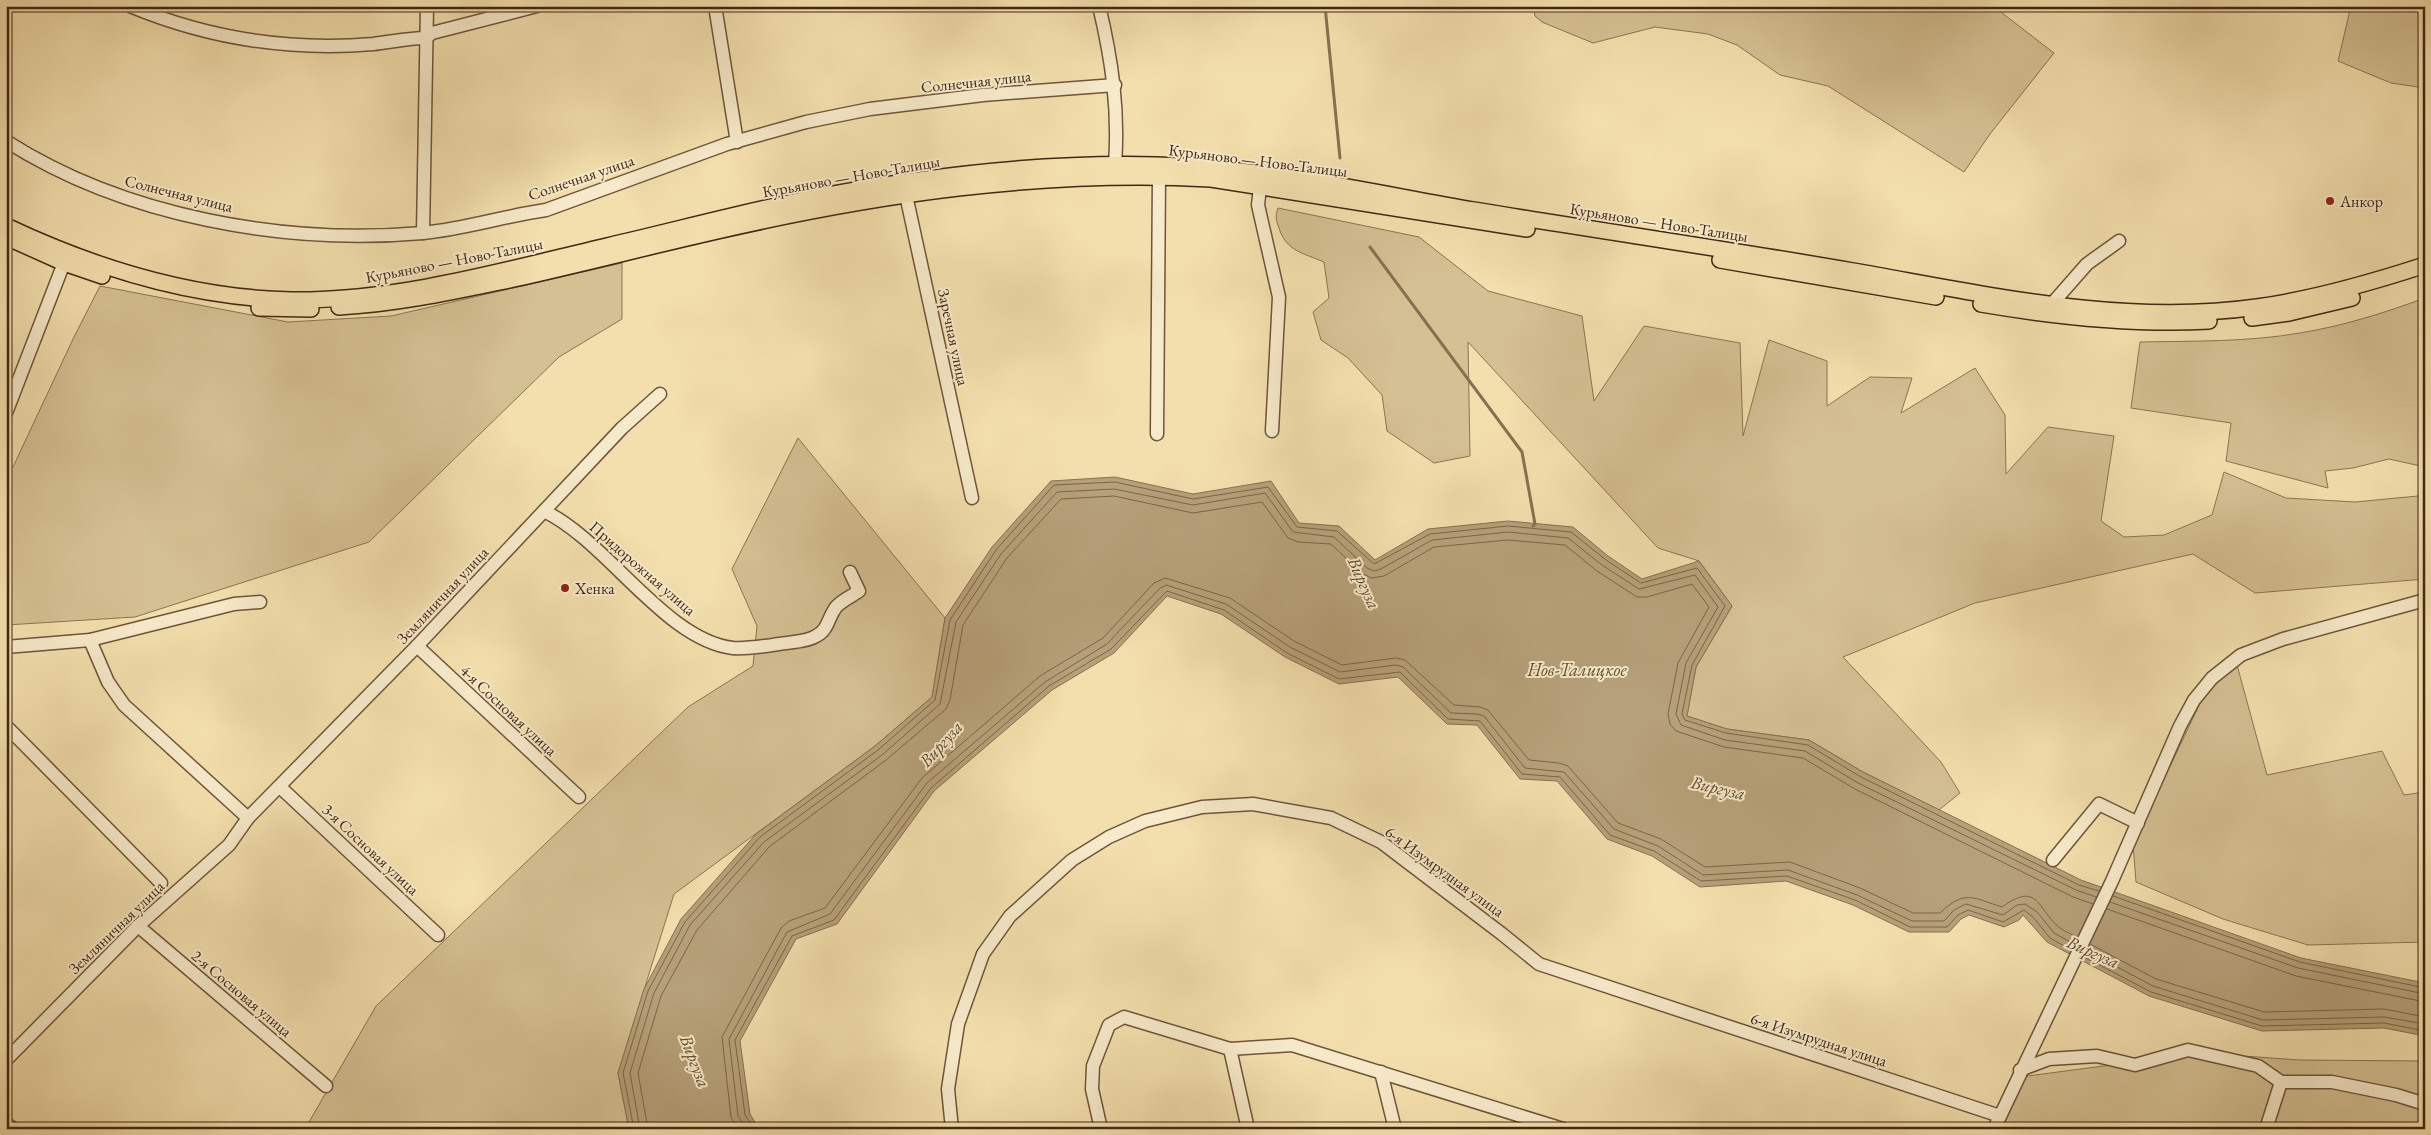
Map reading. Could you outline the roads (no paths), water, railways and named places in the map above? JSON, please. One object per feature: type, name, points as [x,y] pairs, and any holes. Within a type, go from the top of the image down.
[{"type":"main road","name":"Курьяново — Ново-Талицы","points":[[6,237],[66,258],[204,291],[292,300],[362,295],[457,280],[781,205],[904,188],[991,172],[1115,165],[1169,165],[1260,174],[2051,305],[2119,311],[2236,309],[2334,293],[2425,265]]},
{"type":"main road","name":"Курьяново — Ново-Талицы","points":[[904,188],[1063,178],[1159,176],[1210,179],[2050,316],[2120,322],[2230,320],[2289,313],[2336,303],[2425,276]]},
{"type":"main road","name":"Курьяново — Ново-Талицы","points":[[6,226],[66,258]]},
{"type":"street","points":[[130,6],[165,21],[249,41],[328,45],[372,44],[426,38],[432,33],[537,6]]},
{"type":"street","points":[[424,233],[427,6]]},
{"type":"street","points":[[715,6],[737,142]]},
{"type":"street","points":[[1100,6],[1115,86],[1118,130],[1115,165]]},
{"type":"street","name":"Солнечная улица","points":[[6,141],[70,175],[119,196],[188,215],[266,229],[348,236],[424,233],[466,227],[515,214],[546,210],[617,182],[737,142],[806,122],[870,109],[983,95],[1115,86]]},
{"type":"street","points":[[1157,434],[1159,176]]},
{"type":"street","points":[[1260,186],[1258,205],[1279,298],[1272,431]]},
{"type":"street","name":"Заречная улица","points":[[904,188],[972,498]]},
{"type":"street","points":[[2051,305],[2087,264],[2118,241]]},
{"type":"street","points":[[6,413],[66,258]]},
{"type":"street","name":"Земляничная улица","points":[[6,1060],[138,926],[229,845],[248,818],[417,646],[622,428],[660,394]]},
{"type":"street","name":"Придорожная улица","points":[[544,511],[574,528],[645,594],[684,627],[702,637],[733,648],[769,646],[816,637],[828,625],[829,619],[837,606],[859,591],[850,572]]},
{"type":"street","points":[[1994,1129],[2020,1070],[2112,881],[2194,700],[2227,664],[2241,655],[2283,639],[2425,600]]},
{"type":"street","points":[[6,647],[90,640],[234,604],[260,602]]},
{"type":"street","points":[[90,640],[108,682],[124,705],[248,818]]},
{"type":"street","name":"4-я Сосновая улица","points":[[417,646],[580,797]]},
{"type":"street","name":"Земляничная улица","points":[[6,726],[161,883]]},
{"type":"street","name":"3-я Сосновая улица","points":[[280,787],[438,934]]},
{"type":"street","name":"6-я Изумрудная улица","points":[[952,1129],[948,1089],[958,1024],[983,954],[1010,916],[1072,860],[1109,837],[1145,820],[1202,807],[1252,804],[1331,818],[1381,842],[1502,934],[1538,964],[2000,1116]]},
{"type":"street","points":[[2054,860],[2098,804],[2138,823]]},
{"type":"street","name":"2-я Сосновая улица","points":[[138,926],[326,1086]]},
{"type":"street","points":[[1101,1129],[1092,1089],[1093,1066],[1109,1025],[1124,1017],[1230,1049],[1292,1045],[1381,1072],[1539,1125],[1562,1129]]},
{"type":"street","points":[[1230,1049],[1248,1129]]},
{"type":"street","points":[[2020,1070],[2049,1059],[2097,1056],[2135,1065],[2188,1050],[2258,1066],[2281,1082],[2332,1082],[2396,1094],[2425,1104]]},
{"type":"street","points":[[1381,1072],[1395,1129]]},
{"type":"street","points":[[2266,1129],[2281,1082]]},
{"type":"street","points":[[6,1123],[14,1129]]},
{"type":"water","name":"Нов-Талицкое","points":[[1115,477],[1193,494],[1271,481],[1299,523],[1339,526],[1375,560],[1428,529],[1508,521],[1573,527],[1608,556],[1642,579],[1699,561],[1732,606],[1696,667],[1687,716],[1727,729],[1809,740],[1863,772],[2081,880],[2301,958],[2425,983],[2425,1036],[2384,1028],[2262,1031],[2149,996],[2047,942],[2023,915],[2019,920],[2004,927],[1969,915],[1961,919],[1949,932],[1909,932],[1853,905],[1786,881],[1700,887],[1652,856],[1607,839],[1557,781],[1520,779],[1477,725],[1447,724],[1398,677],[1339,684],[1285,657],[1221,614],[1167,596],[1114,653],[1052,690],[934,791],[837,924],[796,939],[740,1041],[750,1114],[759,1129],[629,1129],[618,1073],[644,989],[681,919],[756,834],[875,746],[932,697],[945,618],[992,547],[1051,481]]},
{"type":"waterway","points":[[1325,6],[1340,158]]},
{"type":"waterway","points":[[1370,247],[1522,452],[1535,524],[1533,526]]},
{"type":"place","name":"Анкор","points":[[2330,201]]},
{"type":"place","name":"Хенка","points":[[565,588]]},
{"type":"water label","name":"Виргуза","points":[[1364,583]]},
{"type":"water label","name":"Виргуза","points":[[941,744]]},
{"type":"water label","name":"Виргуза","points":[[1718,788]]},
{"type":"water label","name":"Виргуза","points":[[2093,952]]},
{"type":"water label","name":"Виргуза","points":[[695,1061]]}]
